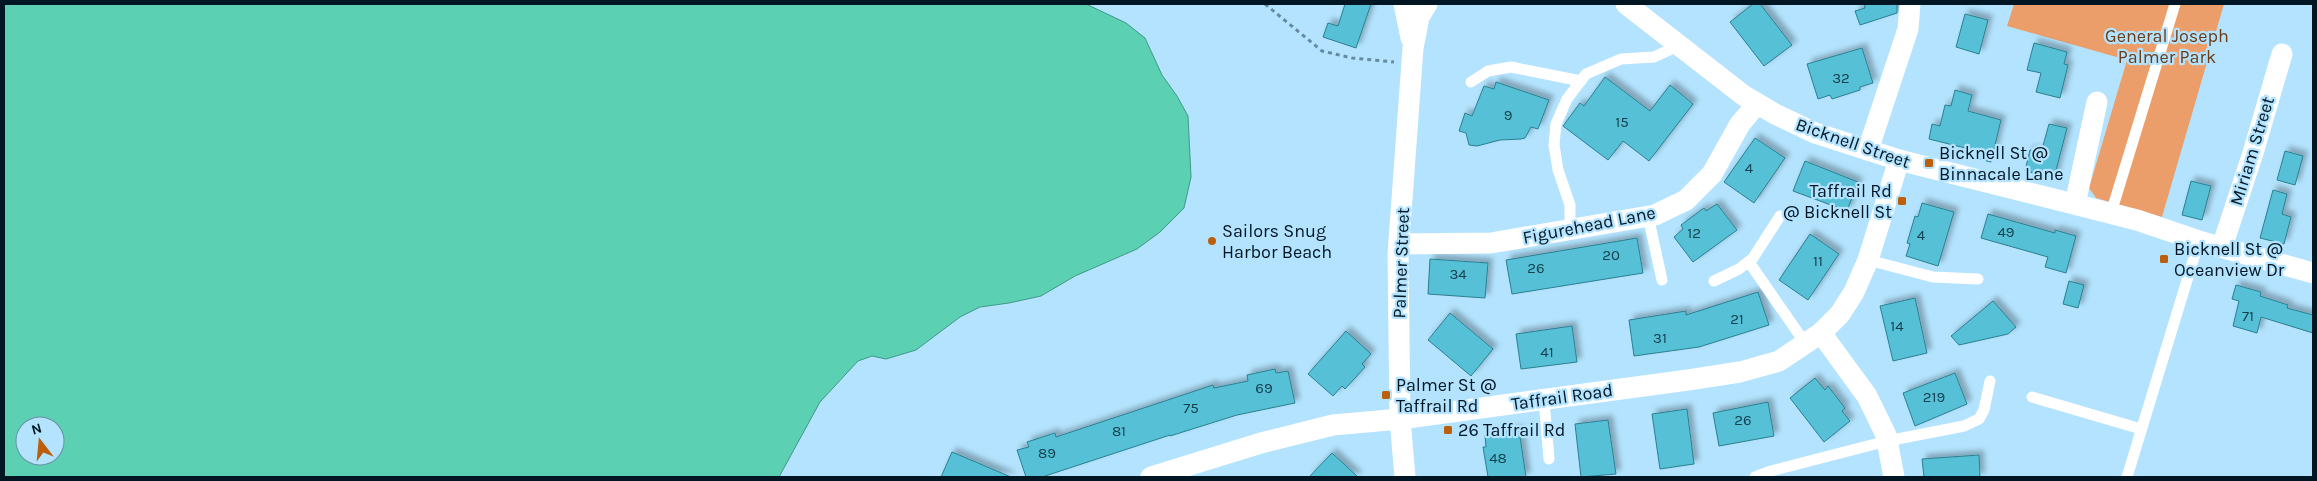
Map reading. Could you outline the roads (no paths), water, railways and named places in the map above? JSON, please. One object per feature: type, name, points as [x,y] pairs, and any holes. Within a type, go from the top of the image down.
[{"type":"street","name":"Palmer Street","points":[[1404,4],[1413,56]]},
{"type":"street","name":"Palmer Street","points":[[1405,477],[1400,419],[1398,254],[1413,56],[1419,17],[1427,4]]},
{"type":"street","name":"Bicknell Street","points":[[1626,4],[1743,95],[1775,114],[1815,133],[1899,160],[2111,213],[2199,241],[2313,273]]},
{"type":"street","points":[[1868,150],[1908,29],[1910,4]]},
{"type":"street","name":"Miriam Street","points":[[2222,247],[2253,153],[2282,54]]},
{"type":"street","points":[[2075,204],[2097,102]]},
{"type":"street","name":"Figurehead Lane","points":[[1400,244],[1491,243],[1655,215],[1686,200],[1712,174],[1740,124],[1758,104]]},
{"type":"street","name":"Taffrail Road","points":[[1151,477],[1252,445],[1334,425],[1400,419],[1740,372],[1779,361],[1813,338],[1840,314],[1854,292],[1868,260],[1899,160]]},
{"type":"street","points":[[1813,338],[1867,396],[1887,441],[1894,477]]},
{"type":"lane","points":[[2111,213],[2175,4]]},
{"type":"lane","points":[[1570,230],[1570,206],[1558,170],[1554,145],[1556,124],[1567,99],[1586,74],[1621,59],[1654,56],[1680,45]]},
{"type":"lane","points":[[1471,82],[1488,71],[1511,67],[1581,81]]},
{"type":"lane","points":[[1648,216],[1662,280]]},
{"type":"lane","points":[[1714,281],[1749,262],[1780,216]]},
{"type":"lane","points":[[2127,477],[2199,241]]},
{"type":"lane","points":[[1868,260],[1933,277],[1978,279]]},
{"type":"lane","points":[[1749,262],[1813,338]]},
{"type":"lane","points":[[1755,477],[1771,471],[1887,441],[1964,426],[1979,419],[1984,410],[1990,382]]},
{"type":"lane","points":[[2032,397],[2141,429]]},
{"type":"lane","points":[[1544,400],[1549,459]]},
{"type":"place","name":"Bicknell St @ Binnacale Lane","points":[[1929,163]]},
{"type":"place","name":"Taffrail Rd @ Bicknell St","points":[[1902,201]]},
{"type":"place","name":"Sailors Snug Harbor Beach","points":[[1212,241]]},
{"type":"place","name":"Bicknell St @ Oceanview Dr","points":[[2164,259]]},
{"type":"place","name":"Palmer St @ Taffrail Rd","points":[[1386,395]]},
{"type":"place","name":"26 Taffrail Rd","points":[[1448,430]]},
{"type":"park label","name":"General Joseph Palmer Park","points":[[2167,46]]}]
